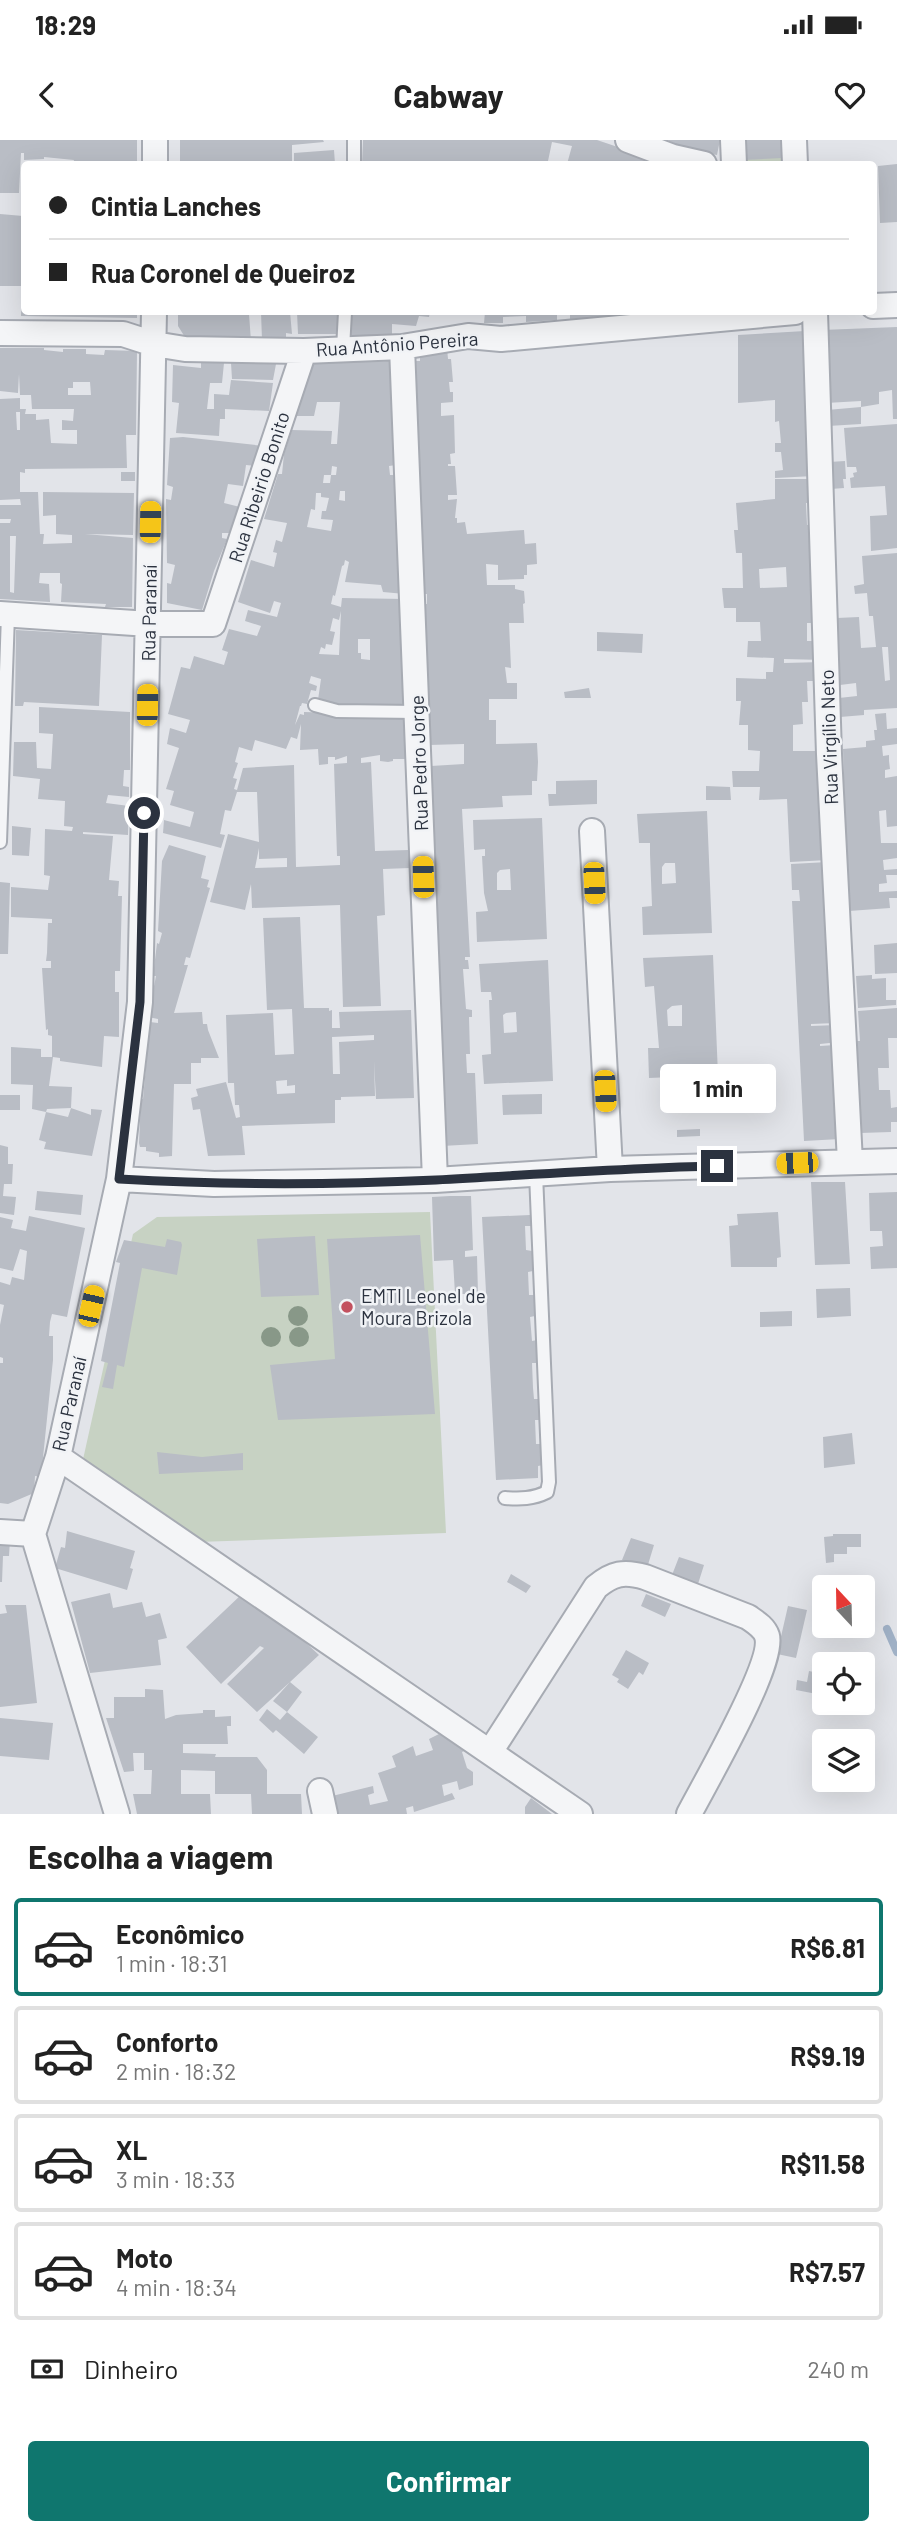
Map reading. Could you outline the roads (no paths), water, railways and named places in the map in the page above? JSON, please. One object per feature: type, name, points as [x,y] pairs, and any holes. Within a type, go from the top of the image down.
[{"type":"street","points":[[155,140],[155,161]]},
{"type":"street","points":[[628,140],[692,161]]},
{"type":"street","points":[[733,140],[734,161]]},
{"type":"street","points":[[794,140],[795,161]]},
{"type":"street","points":[[877,306],[897,305]]},
{"type":"street","name":"Rua Paranaí","points":[[33,1534],[58,1457],[119,1179],[140,1002],[154,315]]},
{"type":"street","name":"Rua Antônio Pereira","points":[[0,333],[123,334],[154,344],[185,349],[304,351],[402,347],[468,336],[501,339],[762,315]]},
{"type":"street","name":"Rua Virgílio Neto","points":[[815,315],[829,754],[850,1162]]},
{"type":"street","name":"Rua Pedro Jorge","points":[[402,347],[435,1180]]},
{"type":"street","name":"Rua Ribeirio Bonito","points":[[149,624],[213,624],[304,351]]},
{"type":"street","points":[[4,614],[149,624]]},
{"type":"street","points":[[592,831],[610,1169]]},
{"type":"street","points":[[119,1179],[214,1184],[435,1180],[610,1169],[897,1161]]},
{"type":"street","points":[[58,1457],[580,1814]]},
{"type":"street","points":[[0,1532],[33,1534],[117,1814]]},
{"type":"street","points":[[490,1752],[596,1587],[610,1576],[633,1574],[645,1577],[748,1617],[767,1635],[765,1660],[754,1688],[690,1814]]},
{"type":"lane","points":[[354,161],[355,140]]},
{"type":"lane","points":[[343,349],[345,315]]},
{"type":"lane","points":[[0,842],[4,614]]},
{"type":"lane","points":[[315,705],[337,711],[417,712]]},
{"type":"lane","points":[[505,1498],[538,1496],[547,1492],[549,1482],[536,1174]]},
{"type":"waterway","points":[[887,1629],[897,1652]]},
{"type":"place","name":"EMTI Leonel de Moura Brizola","points":[[347,1307]]}]
